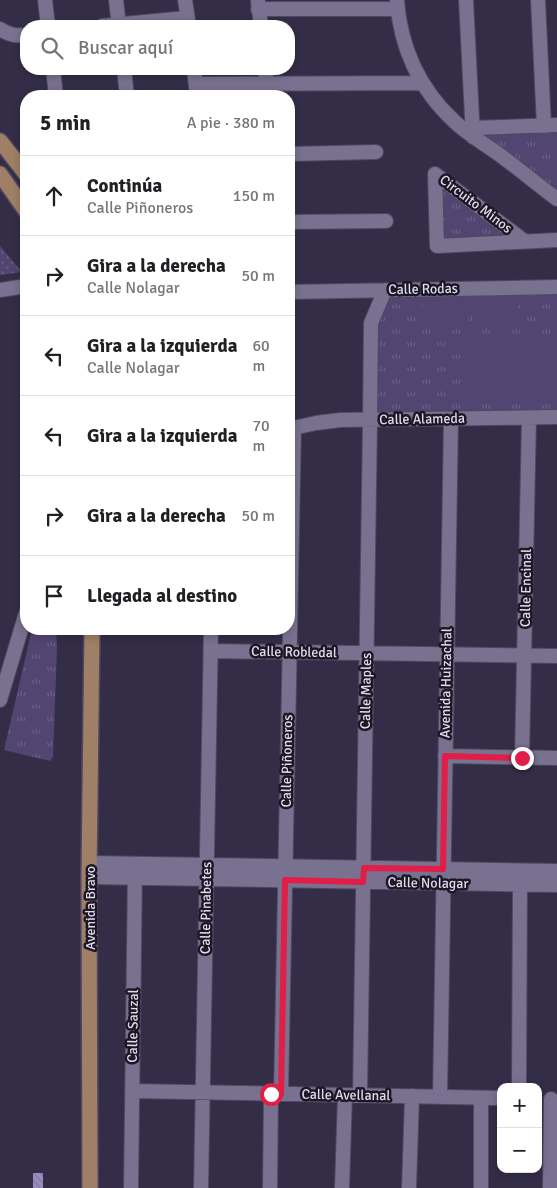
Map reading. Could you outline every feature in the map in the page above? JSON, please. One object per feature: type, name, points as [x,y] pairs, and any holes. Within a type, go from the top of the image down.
[{"type":"main road","points":[[3,150],[20,168]]},
{"type":"main road","points":[[0,174],[20,202]]},
{"type":"main road","name":"Avenida Bravo","points":[[90,1188],[92,635]]},
{"type":"street","points":[[45,0],[47,20]]},
{"type":"street","points":[[116,0],[118,20]]},
{"type":"street","points":[[185,0],[188,20]]},
{"type":"street","points":[[466,0],[473,132]]},
{"type":"street","points":[[473,132],[551,125],[538,0]]},
{"type":"street","points":[[259,20],[258,4],[398,4],[400,28],[407,50],[422,83],[434,100],[454,122],[473,132],[498,154],[557,199]]},
{"type":"street","points":[[0,29],[7,33],[20,36]]},
{"type":"street","points":[[54,75],[55,90]]},
{"type":"street","points":[[125,75],[126,90]]},
{"type":"street","points":[[195,75],[197,90],[267,85],[422,83]]},
{"type":"street","points":[[266,75],[267,85]]},
{"type":"street","points":[[295,154],[376,152]]},
{"type":"street","name":"Circuito Minos","points":[[523,240],[435,174],[437,246],[523,240],[557,240]]},
{"type":"street","points":[[295,222],[386,220]]},
{"type":"street","points":[[0,290],[20,287]]},
{"type":"street","name":"Calle Rodas","points":[[295,292],[557,287]]},
{"type":"street","name":"Calle Maples","points":[[360,1095],[371,322],[385,290]]},
{"type":"street","name":"Calle Encinal","points":[[522,758],[529,418]]},
{"type":"street","name":"Calle Alameda","points":[[295,428],[316,423],[370,420],[557,418]]},
{"type":"street","name":"Avenida Huizachal","points":[[440,1097],[451,419]]},
{"type":"street","points":[[0,700],[20,633]]},
{"type":"street","name":"Calle Pinabetes","points":[[201,1188],[211,635]]},
{"type":"street","name":"Calle Piñoneros","points":[[270,1188],[276,1094],[285,873],[289,635]]},
{"type":"street","name":"Calle Robledal","points":[[211,651],[557,656]]},
{"type":"street","points":[[445,756],[557,758]]},
{"type":"street","name":"Calle Nolagar","points":[[90,870],[443,876],[557,871]]},
{"type":"street","name":"Calle Sauzal","points":[[131,1188],[135,871]]},
{"type":"street","name":"Calle Nolagar","points":[[443,876],[520,884],[557,885]]},
{"type":"street","points":[[519,1083],[520,884]]},
{"type":"street","name":"Calle Avellanal","points":[[132,1091],[497,1098]]},
{"type":"street","points":[[342,1188],[345,1095]]},
{"type":"street","points":[[409,1188],[412,1096]]},
{"type":"street","points":[[481,1188],[482,1098]]},
{"type":"street","points":[[549,1099],[550,1188]]},
{"type":"green space","points":[[557,127],[557,192],[478,134]]},
{"type":"green space","points":[[436,176],[521,239],[439,245]]},
{"type":"green space","points":[[0,246],[20,270],[20,272],[0,275]]},
{"type":"green space","points":[[557,289],[557,417],[372,419],[372,323],[386,292]]},
{"type":"green space","points":[[468,300],[468,327],[423,328],[423,301]]},
{"type":"green space","points":[[473,300],[517,300],[518,326],[473,327]]},
{"type":"green space","points":[[557,341],[557,401],[464,402],[463,342]]},
{"type":"green space","points":[[31,635],[56,635],[53,757],[50,761],[4,750]]},
{"type":"building","points":[[33,1173],[43,1173],[43,1188],[33,1188]]},
{"type":"route","points":[[271,1094],[281,1094],[285,880],[363,882],[364,868],[443,869],[445,756],[522,758]]}]
